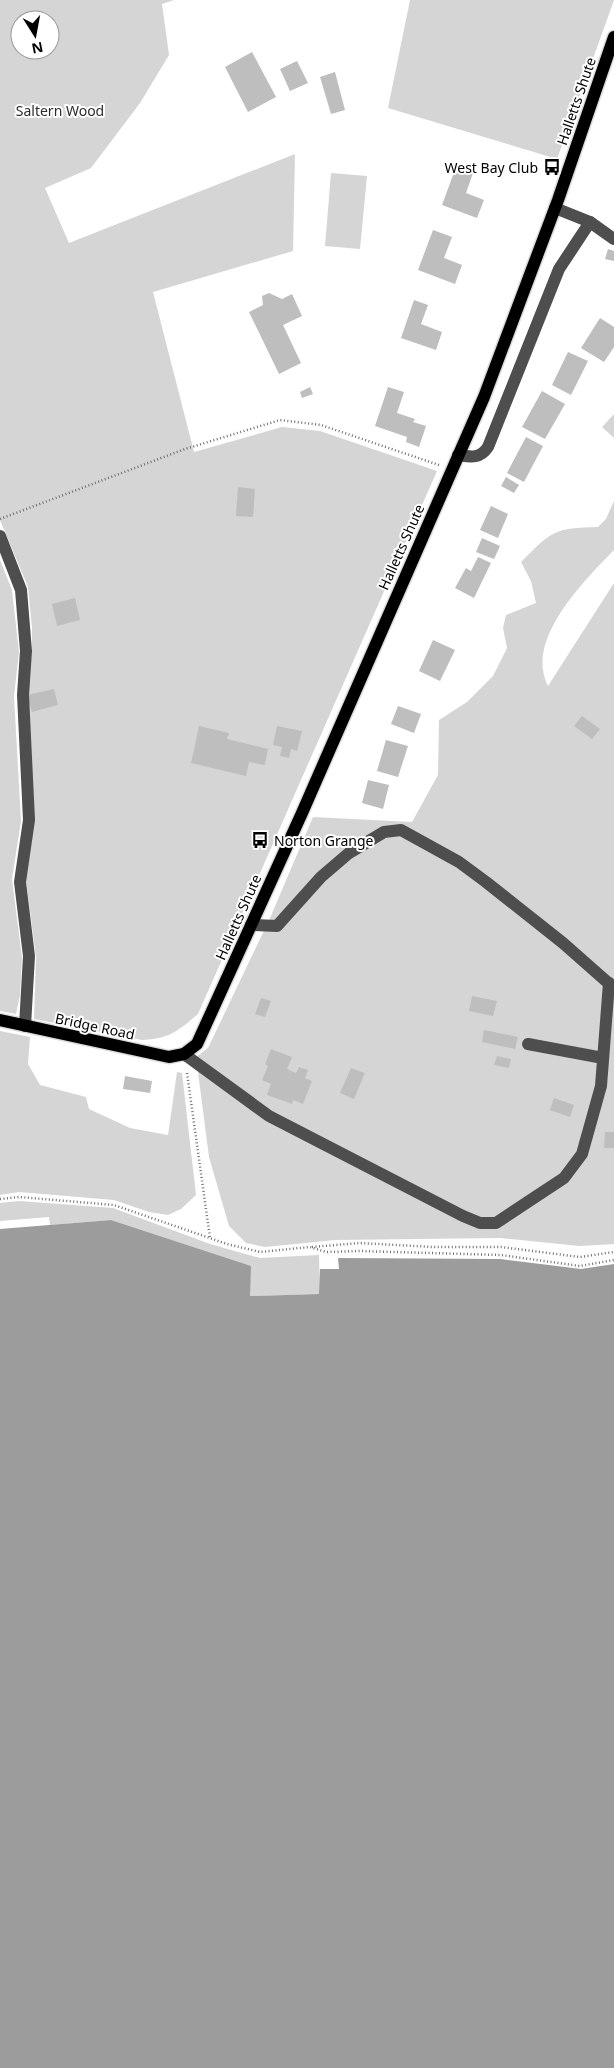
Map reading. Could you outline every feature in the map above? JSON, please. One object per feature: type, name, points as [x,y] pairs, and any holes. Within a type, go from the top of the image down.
[{"type":"main road","name":"Halletts Shute","points":[[184,1054],[197,1044],[302,813],[484,397],[555,208],[614,37]]},
{"type":"main road","name":"Bridge Road","points":[[0,1020],[169,1057],[184,1054]]},
{"type":"street","points":[[555,208],[590,222],[614,240]]},
{"type":"street","points":[[458,455],[478,456],[484,454],[488,447],[559,269],[590,222]]},
{"type":"street","points":[[0,536],[20,590],[26,651],[23,695],[29,820],[20,882],[29,956],[25,1026]]},
{"type":"street","points":[[184,1054],[270,1116],[480,1223],[496,1223],[564,1178],[582,1154],[601,1086],[611,986],[563,943],[459,862],[401,830],[384,832],[349,853],[321,877],[277,926],[251,924]]},
{"type":"street","points":[[528,1044],[603,1058]]},
{"type":"path","points":[[0,519],[185,449],[280,420],[321,426],[452,469]]},
{"type":"path","points":[[184,1054],[210,1238]]},
{"type":"path","points":[[0,1199],[19,1196],[114,1205],[210,1238],[260,1252],[359,1243],[433,1247],[500,1247],[580,1257],[614,1252]]},
{"type":"path","points":[[310,1247],[326,1252],[360,1251],[501,1255],[580,1266],[614,1260]]},
{"type":"green space","name":"Saltern Wood","points":[[0,0],[174,0],[162,4],[169,55],[140,103],[91,168],[45,188],[69,243],[295,154],[293,251],[153,292],[194,452],[282,427],[320,431],[437,471],[198,1014],[179,1029],[166,1036],[142,1040],[34,1019],[36,957],[26,880],[27,695],[32,651],[28,587],[0,520]]},
{"type":"green space","points":[[410,0],[614,0],[557,159],[388,108]]},
{"type":"green space","points":[[331,173],[367,176],[360,249],[325,246]]},
{"type":"green space","points":[[614,414],[614,438],[602,427]]},
{"type":"green space","points":[[614,501],[614,550],[588,577],[561,612],[544,650],[543,668],[548,686],[614,583],[614,1244],[580,1246],[500,1238],[335,1240],[265,1247],[246,1243],[229,1226],[209,1157],[196,1057],[208,1048],[270,918],[313,817],[412,822],[438,775],[439,720],[467,702],[493,676],[507,648],[503,628],[506,615],[536,603],[531,581],[521,562],[555,533],[562,530],[598,527],[606,519]]},
{"type":"green space","points":[[0,560],[12,590],[19,652],[14,696],[21,821],[12,879],[22,958],[20,995],[16,1014],[0,1011]]},
{"type":"green space","points":[[0,1031],[30,1037],[28,1064],[40,1085],[86,1097],[89,1109],[130,1128],[168,1135],[177,1072],[182,1073],[196,1195],[181,1209],[168,1215],[149,1212],[114,1200],[19,1192],[0,1195]]},
{"type":"green space","points":[[19,1201],[113,1208],[210,1244],[260,1258],[319,1255],[320,1294],[250,1296],[250,1266],[111,1220],[50,1225],[49,1217],[0,1221],[0,1203]]},
{"type":"shaded area","points":[[111,1220],[251,1266],[250,1296],[319,1294],[320,1269],[339,1269],[338,1258],[500,1259],[581,1269],[614,1264],[614,2068],[0,2068],[0,1229]]},
{"type":"building","points":[[252,52],[276,97],[248,112],[225,67]]},
{"type":"building","points":[[297,61],[308,83],[290,91],[280,69]]},
{"type":"building","points":[[335,72],[345,110],[331,114],[320,77]]},
{"type":"building","points":[[456,167],[473,173],[466,193],[484,200],[477,218],[442,205]]},
{"type":"building","points":[[433,230],[452,237],[444,258],[462,265],[455,284],[418,270]]},
{"type":"building","points":[[608,249],[614,251],[614,261],[605,259]]},
{"type":"building","points":[[269,293],[282,299],[292,294],[302,316],[283,325],[301,363],[279,374],[249,312],[263,305],[262,296]]},
{"type":"building","points":[[414,300],[428,305],[421,324],[442,332],[436,350],[401,338]]},
{"type":"building","points":[[600,318],[614,327],[614,347],[604,362],[581,348]]},
{"type":"building","points":[[568,352],[588,361],[571,395],[552,385]]},
{"type":"building","points":[[310,387],[313,394],[302,398],[300,392]]},
{"type":"building","points":[[388,387],[404,392],[397,413],[415,419],[413,422],[426,426],[419,447],[406,442],[407,437],[375,426]]},
{"type":"building","points":[[542,391],[565,404],[545,439],[522,427]]},
{"type":"building","points":[[526,437],[543,446],[524,482],[507,473]]},
{"type":"building","points":[[506,477],[519,485],[514,493],[501,486]]},
{"type":"building","points":[[238,487],[255,489],[253,517],[236,516]]},
{"type":"building","points":[[491,506],[508,514],[498,538],[480,530]]},
{"type":"building","points":[[482,538],[500,546],[494,559],[476,552]]},
{"type":"building","points":[[478,557],[491,563],[474,598],[455,588],[466,568],[471,571]]},
{"type":"building","points":[[75,598],[80,620],[57,626],[52,604]]},
{"type":"building","points":[[433,640],[455,650],[440,681],[419,671]]},
{"type":"building","points":[[54,689],[58,705],[32,712],[27,695]]},
{"type":"building","points":[[398,706],[421,714],[414,733],[391,724]]},
{"type":"building","points":[[582,716],[600,729],[592,739],[574,726]]},
{"type":"building","points":[[199,726],[229,733],[227,739],[268,749],[265,765],[249,762],[246,776],[191,763]]},
{"type":"building","points":[[277,726],[302,731],[297,751],[291,749],[289,758],[280,756],[282,747],[273,745]]},
{"type":"building","points":[[386,740],[408,746],[398,777],[377,771]]},
{"type":"building","points":[[368,780],[389,785],[383,809],[362,803]]},
{"type":"building","points":[[472,996],[497,1001],[493,1016],[469,1011]]},
{"type":"building","points":[[261,998],[271,1001],[265,1017],[255,1014]]},
{"type":"building","points":[[484,1030],[518,1037],[515,1049],[482,1042]]},
{"type":"building","points":[[271,1049],[292,1057],[287,1069],[296,1073],[299,1067],[308,1070],[305,1078],[312,1081],[303,1104],[293,1100],[292,1104],[267,1095],[271,1084],[262,1080],[268,1066],[265,1064]]},
{"type":"building","points":[[497,1056],[511,1059],[509,1068],[494,1065]]},
{"type":"building","points":[[351,1068],[365,1073],[354,1099],[340,1093]]},
{"type":"building","points":[[125,1076],[152,1081],[150,1093],[123,1089]]},
{"type":"building","points":[[554,1098],[574,1105],[570,1117],[550,1110]]},
{"type":"building","points":[[605,1132],[614,1132],[614,1148],[604,1148]]},
{"type":"place","name":"West Bay Club","points":[[552,167]]},
{"type":"place","name":"Norton Grange","points":[[260,840]]}]
